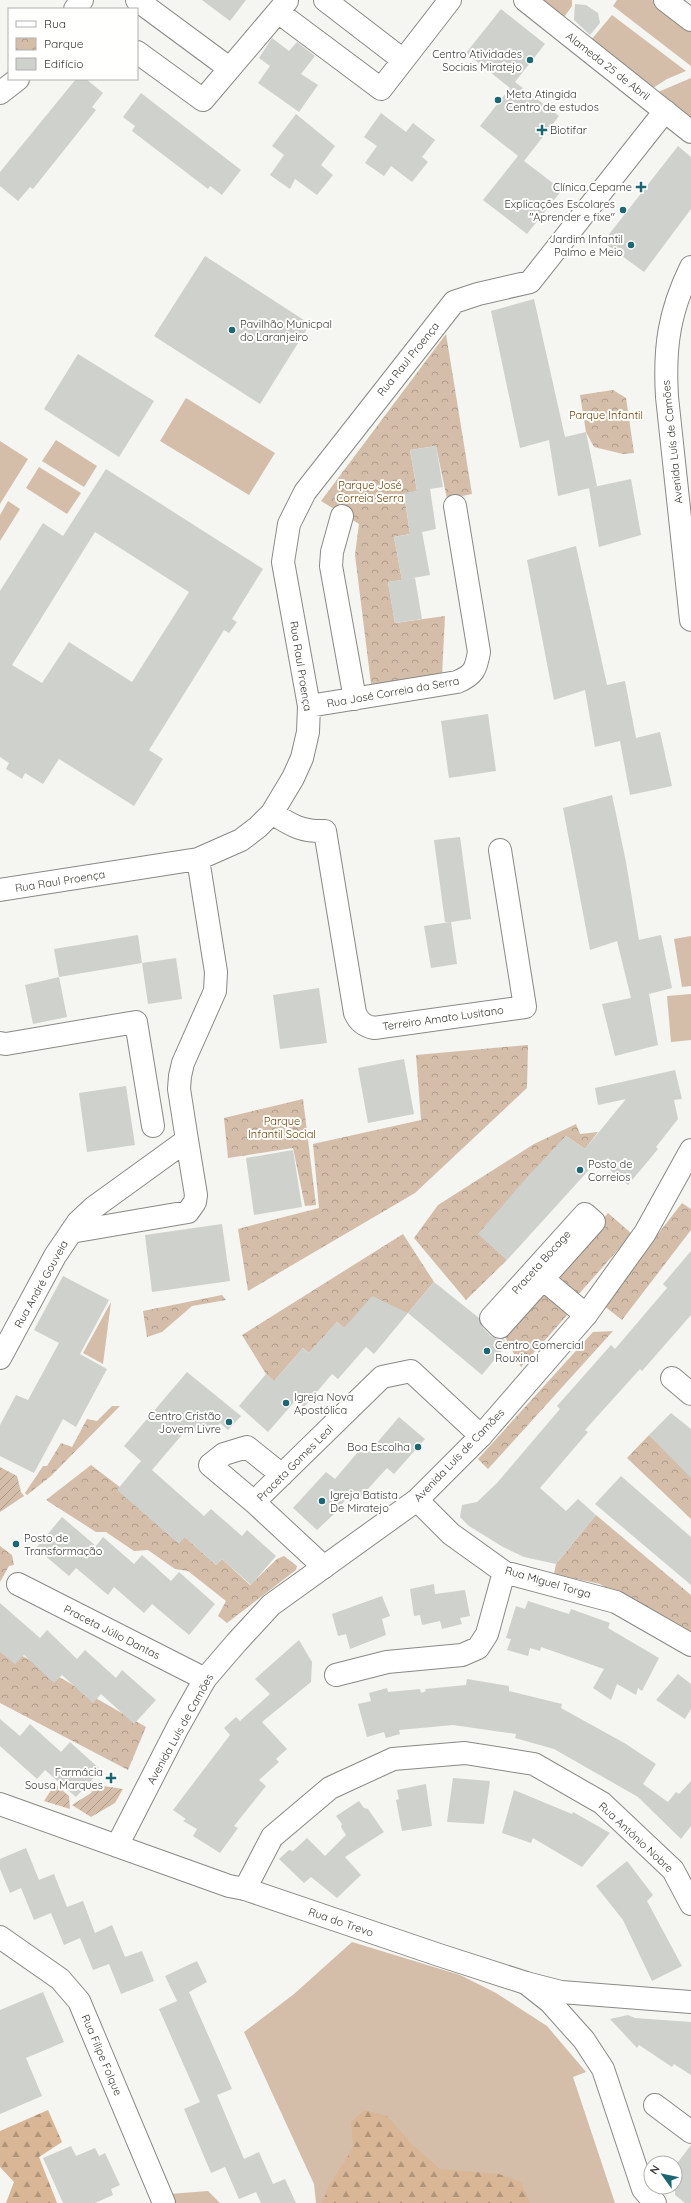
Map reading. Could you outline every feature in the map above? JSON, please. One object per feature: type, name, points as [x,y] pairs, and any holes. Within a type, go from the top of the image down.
[{"type":"street","points":[[137,0],[229,68]]},
{"type":"street","points":[[325,0],[403,60]]},
{"type":"street","points":[[138,53],[203,100],[283,6],[381,89],[450,0]]},
{"type":"street","name":"Alameda 25 de Abril","points":[[525,0],[691,132]]},
{"type":"street","points":[[665,0],[691,20]]},
{"type":"street","points":[[0,93],[17,80]]},
{"type":"street","name":"Rua Raul Proença","points":[[0,890],[198,859],[224,849],[241,840],[258,827],[272,813],[293,778],[302,758],[308,732],[309,706],[283,562],[289,524],[305,492],[454,302],[478,294],[530,282],[665,111]]},
{"type":"street","name":"Avenida Luís de Camões","points":[[691,267],[680,290],[670,320],[665,365],[667,397],[691,620]]},
{"type":"street","name":"Rua José Correia da Serra","points":[[309,706],[457,682],[467,678],[476,668],[479,652],[455,506]]},
{"type":"street","points":[[342,516],[332,552],[331,566],[355,699]]},
{"type":"street","name":"Terreiro Amato Lusitano","points":[[272,813],[295,827],[309,831],[325,831],[355,1013],[359,1020],[366,1026],[374,1028],[525,1007],[500,850]]},
{"type":"street","points":[[70,1232],[188,1212],[195,1202],[196,1195],[179,1089],[180,1076],[184,1063],[215,992],[216,972],[198,859]]},
{"type":"street","points":[[0,1043],[6,1044],[136,1022],[153,1126]]},
{"type":"street","name":"Rua André Gouveia","points":[[0,1358],[55,1256],[78,1222],[93,1208],[187,1140]]},
{"type":"street","name":"Avenida Luís de Camões","points":[[117,1846],[178,1727],[205,1679],[271,1605],[417,1500],[481,1436],[586,1315],[645,1233],[691,1150]]},
{"type":"street","name":"Praceta Bocage","points":[[585,1214],[594,1222],[543,1278],[500,1327],[491,1318],[585,1214]]},
{"type":"street","name":"Praceta Bocage","points":[[543,1278],[586,1315]]},
{"type":"street","name":"Praceta Gomes Leal","points":[[324,1567],[254,1502],[382,1377],[411,1372],[481,1436]]},
{"type":"street","points":[[672,1378],[691,1394]]},
{"type":"street","points":[[254,1502],[210,1465],[224,1454],[247,1447],[282,1475]]},
{"type":"street","name":"Rua Miguel Torga","points":[[417,1500],[451,1534],[504,1572],[616,1602],[691,1645]]},
{"type":"street","points":[[336,1675],[387,1662],[462,1655],[478,1648],[488,1634],[504,1572]]},
{"type":"street","name":"Praceta Júlio Dantas","points":[[18,1584],[205,1679]]},
{"type":"street","name":"Rua António Nobre","points":[[245,1889],[272,1837],[330,1788],[393,1759],[465,1753],[534,1764],[602,1803],[673,1870],[691,1904]]},
{"type":"street","name":"Rua do Trevo","points":[[0,1804],[229,1886],[245,1889],[526,1983],[561,1992],[691,2002]]},
{"type":"street","name":"Rua Filipe Folque","points":[[0,1937],[60,1979],[79,2000],[164,2203]]},
{"type":"street","points":[[526,1983],[550,2002],[584,2040],[603,2069],[643,2189],[655,2203]]},
{"type":"street","points":[[655,2105],[691,2132]]},
{"type":"green space","points":[[537,0],[572,0],[572,6],[562,20]]},
{"type":"green space","points":[[617,0],[652,0],[691,30],[691,66],[613,6]]},
{"type":"green space","points":[[612,15],[686,71],[667,79],[653,88],[591,40]]},
{"type":"green space","points":[[691,78],[691,120],[656,93]]},
{"type":"green space","name":"Parque José Correia Serra","points":[[446,334],[472,494],[447,499],[436,446],[410,450],[417,491],[404,494],[410,534],[394,537],[402,580],[388,582],[395,623],[445,616],[442,675],[417,680],[371,684],[355,555],[359,524],[321,501]]},
{"type":"green space","name":"Parque Infantil","points":[[613,390],[626,398],[634,453],[623,454],[594,447],[586,432],[580,395]]},
{"type":"green space","points":[[186,398],[275,453],[249,495],[160,441]]},
{"type":"green space","points":[[56,440],[97,466],[84,487],[42,461]]},
{"type":"green space","points":[[0,441],[28,459],[0,504]]},
{"type":"green space","points":[[39,467],[81,493],[67,514],[26,488]]},
{"type":"green space","points":[[8,501],[20,509],[0,541],[0,515]]},
{"type":"green space","points":[[691,936],[691,986],[682,987],[674,939]]},
{"type":"green space","points":[[691,994],[691,1040],[671,1042],[667,996]]},
{"type":"green space","points":[[528,1045],[527,1088],[415,1193],[248,1291],[238,1229],[319,1208],[313,1144],[421,1120],[416,1055]]},
{"type":"green space","name":"Parque Infantil Social","points":[[303,1099],[316,1205],[305,1206],[293,1148],[228,1158],[224,1118]]},
{"type":"green space","points":[[576,1124],[580,1134],[598,1132],[585,1149],[566,1136],[479,1234],[507,1260],[466,1300],[414,1238],[438,1205],[534,1144]]},
{"type":"green space","points":[[682,1203],[691,1209],[691,1230],[622,1320],[603,1305]]},
{"type":"green space","points":[[608,1213],[632,1234],[578,1295],[554,1275]]},
{"type":"green space","points":[[403,1234],[434,1282],[408,1313],[344,1328],[337,1322],[309,1353],[303,1348],[274,1381],[266,1374],[242,1335]]},
{"type":"green space","points":[[543,1291],[569,1313],[521,1367],[504,1335]]},
{"type":"green space","points":[[222,1295],[226,1300],[192,1306],[162,1332],[147,1337],[143,1311]]},
{"type":"green space","points":[[111,1302],[103,1364],[83,1353]]},
{"type":"green space","points":[[613,1331],[488,1469],[478,1459],[593,1332]]},
{"type":"green space","points":[[112,1406],[120,1406],[51,1476],[27,1495],[25,1493],[43,1466],[47,1466],[61,1443],[72,1447],[87,1419],[97,1421]]},
{"type":"green space","points":[[649,1435],[691,1475],[691,1519],[627,1458]]},
{"type":"green space","points":[[91,1465],[185,1537],[216,1565],[222,1559],[250,1585],[277,1559],[284,1556],[297,1566],[296,1570],[227,1623],[218,1616],[226,1601],[188,1571],[175,1569],[148,1550],[134,1551],[106,1532],[96,1532],[46,1500]]},
{"type":"green space","points":[[0,1467],[17,1476],[21,1492],[24,1496],[0,1512]]},
{"type":"green space","points":[[596,1515],[691,1595],[691,1644],[600,1584],[554,1574],[556,1564]]},
{"type":"green space","points":[[0,1546],[12,1555],[14,1565],[9,1566],[0,1582]]},
{"type":"green space","points":[[0,1643],[146,1727],[128,1770],[0,1703]]},
{"type":"green space","points":[[55,1784],[69,1796],[70,1809],[44,1801]]},
{"type":"green space","points":[[97,1785],[123,1789],[115,1803],[91,1817],[72,1805],[91,1793]]},
{"type":"green space","points":[[352,1942],[460,1975],[496,1993],[547,2026],[586,2072],[573,2077],[615,2203],[316,2203],[314,2184],[244,2032],[294,1994]]},
{"type":"green space","points":[[48,2110],[62,2142],[39,2157],[57,2203],[6,2203],[14,2182],[0,2167],[0,2131]]},
{"type":"green space","points":[[364,2110],[387,2116],[412,2144],[440,2169],[499,2174],[521,2182],[530,2203],[322,2203],[329,2186],[353,2148],[351,2122]]},
{"type":"green space","points":[[208,2191],[220,2203],[174,2203],[169,2194]]},
{"type":"building","points":[[202,0],[246,0],[230,21]]},
{"type":"building","points":[[575,4],[586,5],[598,13],[600,23],[590,35],[574,20]]},
{"type":"building","points":[[501,9],[545,44],[515,82],[559,116],[524,161],[562,190],[527,234],[483,200],[518,156],[480,126],[510,88],[466,53]]},
{"type":"building","points":[[272,38],[289,51],[297,42],[315,56],[301,74],[318,85],[299,112],[258,83],[270,66],[259,58]]},
{"type":"building","points":[[75,80],[87,80],[103,93],[92,107],[96,110],[33,189],[30,187],[18,201],[0,186],[0,172]]},
{"type":"building","points":[[141,93],[241,170],[222,195],[210,186],[208,189],[132,131],[135,126],[123,117]]},
{"type":"building","points":[[381,113],[406,132],[413,123],[435,140],[422,157],[428,162],[412,182],[391,166],[384,176],[365,163],[377,146],[364,137]]},
{"type":"building","points":[[296,114],[335,146],[321,165],[333,175],[317,195],[295,179],[290,189],[270,175],[284,155],[272,146]]},
{"type":"building","points":[[678,146],[691,157],[691,209],[644,272],[603,242]]},
{"type":"building","name":"Pavilhão Municpal do Laranjeiro","points":[[205,256],[310,324],[260,404],[154,336]]},
{"type":"building","points":[[534,299],[565,437],[586,432],[597,486],[558,496],[549,440],[520,448],[491,311]]},
{"type":"building","points":[[78,354],[154,401],[119,457],[44,409]]},
{"type":"building","points":[[436,446],[443,487],[430,489],[436,529],[422,532],[430,575],[402,580],[394,537],[410,534],[404,493],[417,491],[410,450]]},
{"type":"building","points":[[106,469],[263,569],[232,619],[237,622],[229,633],[224,630],[149,750],[163,759],[134,806],[59,759],[43,784],[25,773],[22,779],[6,769],[9,763],[0,757],[0,591],[43,523],[63,536]],"holes":[[[95,532],[189,592],[132,682],[69,642],[42,683],[12,665]]]},
{"type":"building","points":[[631,479],[641,535],[599,547],[589,488]]},
{"type":"building","points":[[576,546],[607,685],[625,681],[636,738],[660,732],[672,786],[630,795],[620,741],[595,747],[585,690],[554,700],[527,560]]},
{"type":"building","points":[[415,578],[422,619],[395,623],[388,582]]},
{"type":"building","points":[[488,714],[496,771],[449,778],[441,721]]},
{"type":"building","points":[[612,795],[626,862],[639,940],[661,935],[672,988],[649,994],[658,1045],[615,1056],[602,1004],[631,998],[617,941],[590,950],[563,808]]},
{"type":"building","points":[[460,837],[471,919],[451,922],[457,964],[431,968],[424,926],[450,922],[445,922],[434,840]]},
{"type":"building","points":[[138,935],[142,963],[59,977],[54,949]]},
{"type":"building","points":[[176,958],[182,999],[148,1004],[142,963]]},
{"type":"building","points":[[59,977],[67,1017],[33,1024],[25,985]]},
{"type":"building","points":[[319,988],[327,1043],[280,1049],[273,995]]},
{"type":"building","points":[[404,1059],[414,1114],[368,1123],[358,1068]]},
{"type":"building","points":[[675,1070],[682,1099],[674,1100],[678,1119],[656,1147],[658,1149],[628,1185],[598,1160],[507,1260],[478,1234],[528,1176],[566,1136],[585,1149],[626,1099],[598,1105],[595,1088]]},
{"type":"building","points":[[126,1086],[135,1145],[87,1152],[79,1093]]},
{"type":"building","points":[[293,1150],[302,1207],[254,1215],[246,1158]]},
{"type":"building","points":[[222,1224],[230,1281],[152,1292],[145,1235]]},
{"type":"building","points":[[691,1251],[691,1315],[642,1371],[640,1369],[585,1430],[588,1432],[540,1488],[566,1511],[578,1499],[596,1515],[556,1564],[524,1557],[503,1547],[469,1526],[460,1517],[462,1505],[477,1502],[497,1483],[560,1409],[557,1406],[611,1345],[615,1349],[667,1288],[663,1284]]},
{"type":"building","points":[[63,1276],[109,1300],[80,1354],[107,1369],[76,1427],[63,1419],[34,1473],[0,1456],[0,1425],[16,1395],[28,1400],[59,1343],[34,1330]]},
{"type":"building","points":[[434,1282],[479,1318],[482,1327],[491,1336],[497,1339],[503,1339],[508,1343],[482,1375],[408,1313]]},
{"type":"building","points":[[372,1296],[408,1313],[374,1354],[366,1347],[338,1379],[332,1374],[304,1407],[296,1400],[268,1432],[239,1406],[266,1374],[274,1381],[303,1348],[309,1353],[337,1322],[344,1328]]},
{"type":"building","points":[[187,1372],[241,1416],[228,1430],[220,1423],[210,1434],[201,1425],[192,1435],[186,1430],[152,1470],[204,1516],[211,1509],[242,1536],[247,1530],[276,1556],[251,1585],[222,1559],[216,1565],[185,1537],[179,1544],[117,1490],[141,1461],[124,1446]]},
{"type":"building","points":[[671,1413],[691,1429],[691,1478],[649,1435]]},
{"type":"building","points":[[399,1417],[425,1439],[394,1474],[387,1468],[357,1501],[350,1494],[335,1513],[317,1530],[293,1508],[326,1472],[335,1479],[363,1446],[369,1452]]},
{"type":"building","points":[[621,1476],[691,1537],[691,1585],[595,1504]]},
{"type":"building","points":[[62,1517],[96,1546],[103,1537],[134,1564],[142,1555],[171,1581],[179,1572],[215,1604],[189,1635],[152,1604],[144,1613],[114,1587],[108,1595],[76,1568],[69,1576],[36,1548]]},
{"type":"building","points":[[434,1584],[435,1594],[465,1590],[470,1616],[460,1618],[462,1624],[442,1629],[440,1621],[422,1625],[420,1615],[414,1616],[410,1589]]},
{"type":"building","points":[[382,1596],[390,1616],[382,1619],[386,1635],[350,1649],[346,1634],[338,1636],[332,1614]]},
{"type":"building","points":[[528,1601],[569,1614],[571,1609],[610,1623],[608,1628],[659,1658],[642,1691],[638,1688],[636,1695],[617,1684],[611,1700],[593,1688],[604,1669],[541,1647],[540,1651],[530,1648],[528,1656],[507,1650],[511,1639],[506,1638],[516,1606],[525,1609]]},
{"type":"building","points":[[0,1603],[40,1638],[47,1630],[77,1659],[85,1650],[116,1678],[122,1670],[156,1700],[134,1724],[101,1694],[93,1703],[62,1675],[54,1683],[24,1655],[15,1664],[0,1652]]},
{"type":"building","points":[[299,1640],[312,1662],[311,1682],[262,1722],[287,1749],[276,1759],[279,1762],[259,1780],[266,1786],[234,1826],[238,1828],[220,1853],[193,1836],[197,1829],[183,1821],[186,1819],[173,1810],[230,1735],[224,1728],[236,1717],[240,1721],[270,1694],[255,1679]]},
{"type":"building","points":[[678,1674],[691,1684],[691,1709],[685,1719],[656,1700]]},
{"type":"building","points":[[467,1679],[509,1686],[509,1691],[562,1704],[561,1708],[626,1744],[656,1764],[643,1784],[668,1802],[676,1792],[679,1794],[691,1781],[691,1826],[681,1839],[638,1797],[554,1749],[515,1738],[516,1734],[453,1725],[399,1730],[400,1734],[386,1738],[384,1732],[367,1737],[358,1704],[371,1701],[369,1693],[387,1688],[388,1692],[420,1689],[421,1693],[426,1691],[425,1689],[466,1685]]},
{"type":"building","points":[[0,1719],[20,1736],[30,1724],[61,1752],[70,1742],[101,1770],[76,1797],[45,1770],[37,1779],[0,1746]]},
{"type":"building","points":[[453,1778],[490,1781],[484,1824],[447,1822]]},
{"type":"building","points":[[426,1784],[432,1826],[402,1831],[396,1800],[399,1799],[397,1790]]},
{"type":"building","points":[[514,1790],[572,1814],[573,1812],[610,1833],[582,1867],[533,1838],[531,1843],[502,1833]]},
{"type":"building","points":[[359,1801],[364,1808],[368,1809],[384,1832],[345,1857],[361,1875],[337,1898],[311,1877],[304,1883],[279,1859],[289,1850],[293,1851],[307,1838],[325,1856],[346,1835],[341,1827],[342,1824],[336,1816]]},
{"type":"building","points":[[26,1848],[39,1880],[54,1874],[67,1907],[83,1901],[95,1933],[112,1925],[125,1957],[142,1951],[154,1981],[121,1994],[109,1964],[93,1970],[80,1938],[64,1945],[51,1913],[34,1920],[21,1888],[10,1893],[0,1869],[0,1859]]},
{"type":"building","points":[[627,1861],[653,1895],[647,1901],[682,1966],[652,1981],[623,1920],[596,1886]]},
{"type":"building","points":[[197,1961],[207,1982],[189,1992],[232,2089],[217,2095],[244,2159],[259,2152],[273,2184],[285,2179],[296,2203],[261,2203],[256,2192],[239,2199],[225,2167],[211,2173],[184,2109],[200,2102],[159,2009],[177,2001],[165,1976]]},
{"type":"building","points":[[43,1992],[64,2042],[26,2058],[42,2096],[0,2114],[0,2010]]},
{"type":"building","points":[[628,2015],[635,2018],[691,2022],[691,2075],[674,2064],[672,2067],[639,2045],[637,2048],[610,2019]]},
{"type":"building","points":[[691,2145],[691,2203],[685,2203],[675,2195],[683,2195],[683,2156]]},
{"type":"building","points":[[71,2146],[76,2156],[95,2148],[99,2156],[105,2153],[120,2185],[111,2189],[113,2195],[95,2203],[63,2203],[43,2158]]},
{"type":"place","name":"Centro Atividades Sociais Miratejo","points":[[530,60]]},
{"type":"place","name":"Meta Atingida Centro de estudos","points":[[498,100]]},
{"type":"place","name":"Biotifar","points":[[542,130]]},
{"type":"place","name":"Clínica Cepame","points":[[641,187]]},
{"type":"place","name":"Explicações Escolares \"Aprender e fixe\"","points":[[623,210]]},
{"type":"place","name":"Jardim Infantil Palmo e Meio","points":[[631,245]]},
{"type":"place","name":"Pavilhão Municpal do Laranjeiro","points":[[232,330]]},
{"type":"place","name":"Posto de Correios","points":[[580,1170]]},
{"type":"place","name":"Centro Comercial Rouxinol","points":[[487,1351]]},
{"type":"place","name":"Igreja Nova Apostólica","points":[[286,1403]]},
{"type":"place","name":"Centro Cristão Jovem Livre","points":[[229,1422]]},
{"type":"place","name":"Boa Escolha","points":[[418,1447]]},
{"type":"place","name":"Igreja Batista De Miratejo","points":[[322,1501]]},
{"type":"place","name":"Posto de Transformação","points":[[16,1544]]},
{"type":"place","name":"Farmácia Sousa Marques","points":[[111,1778]]}]
